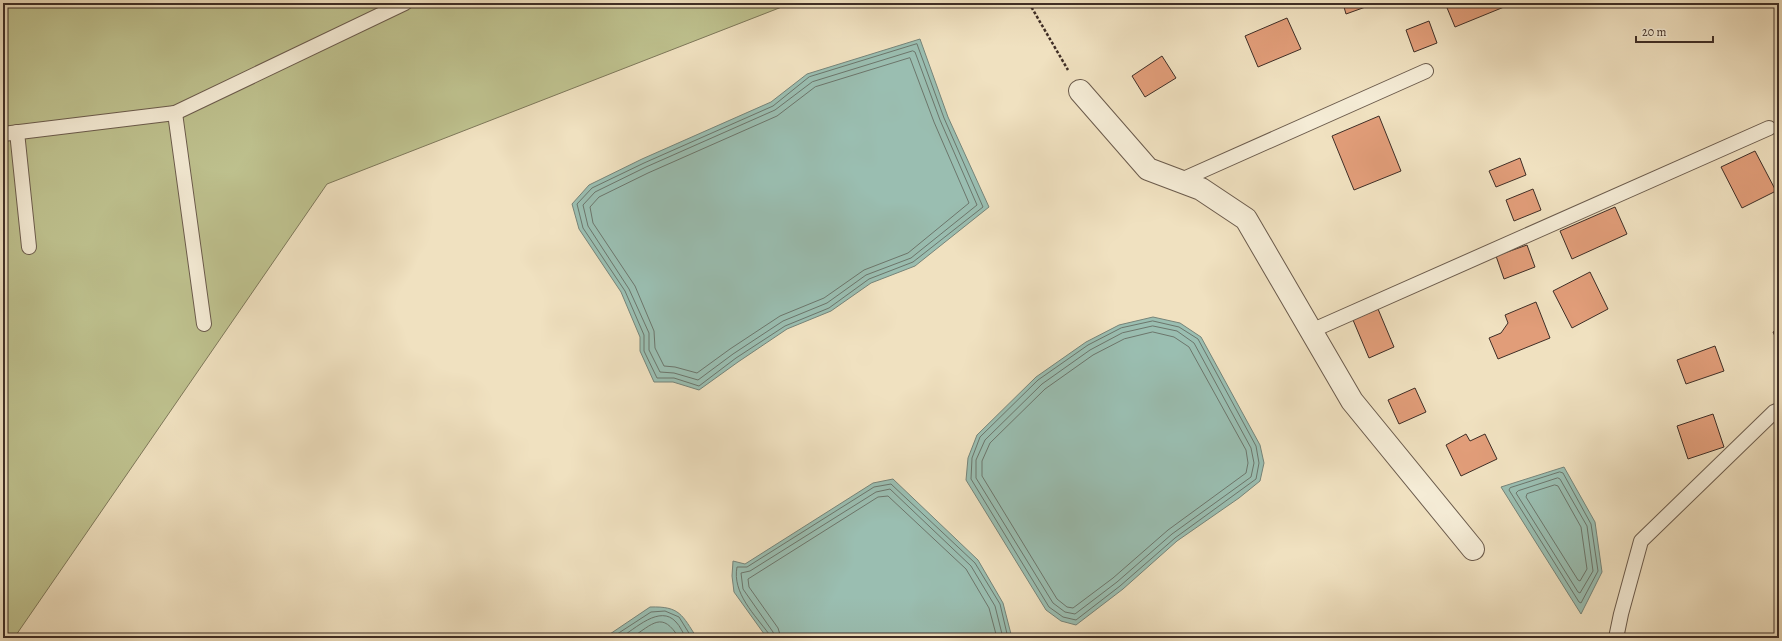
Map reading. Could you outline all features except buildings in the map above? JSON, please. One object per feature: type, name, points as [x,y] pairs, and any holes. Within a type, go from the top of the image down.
[{"type":"street","points":[[1080,91],[1148,169],[1201,189],[1246,219],[1352,401],[1473,549]]},
{"type":"lane","points":[[3,134],[175,113],[405,3]]},
{"type":"lane","points":[[1179,181],[1426,71]]},
{"type":"lane","points":[[175,113],[204,324]]},
{"type":"lane","points":[[1311,331],[1769,128]]},
{"type":"lane","points":[[18,132],[28,247]]},
{"type":"lane","points":[[1616,638],[1641,541],[1774,412],[1779,410]]},
{"type":"path","points":[[1029,3],[1080,91]]},
{"type":"green space","points":[[3,3],[792,3],[327,184],[14,638],[3,638]]},
{"type":"water","points":[[920,39],[948,117],[989,207],[915,266],[871,283],[831,311],[787,329],[699,390],[673,382],[654,382],[640,351],[640,337],[621,292],[579,229],[572,204],[589,185],[642,159],[771,102],[807,74]]},
{"type":"water","points":[[1153,317],[1180,323],[1201,337],[1260,445],[1264,463],[1260,481],[1239,498],[1177,541],[1123,589],[1076,625],[1061,621],[1046,610],[966,480],[968,458],[977,435],[1036,377],[1086,342],[1119,325]]},
{"type":"water","points":[[1564,467],[1595,522],[1602,572],[1581,614],[1501,487]]},
{"type":"water","points":[[893,479],[978,560],[1003,603],[1012,638],[767,638],[734,592],[732,576],[733,561],[745,564],[873,483]]},
{"type":"water","points":[[650,607],[668,608],[674,610],[688,623],[697,638],[604,638]]}]
